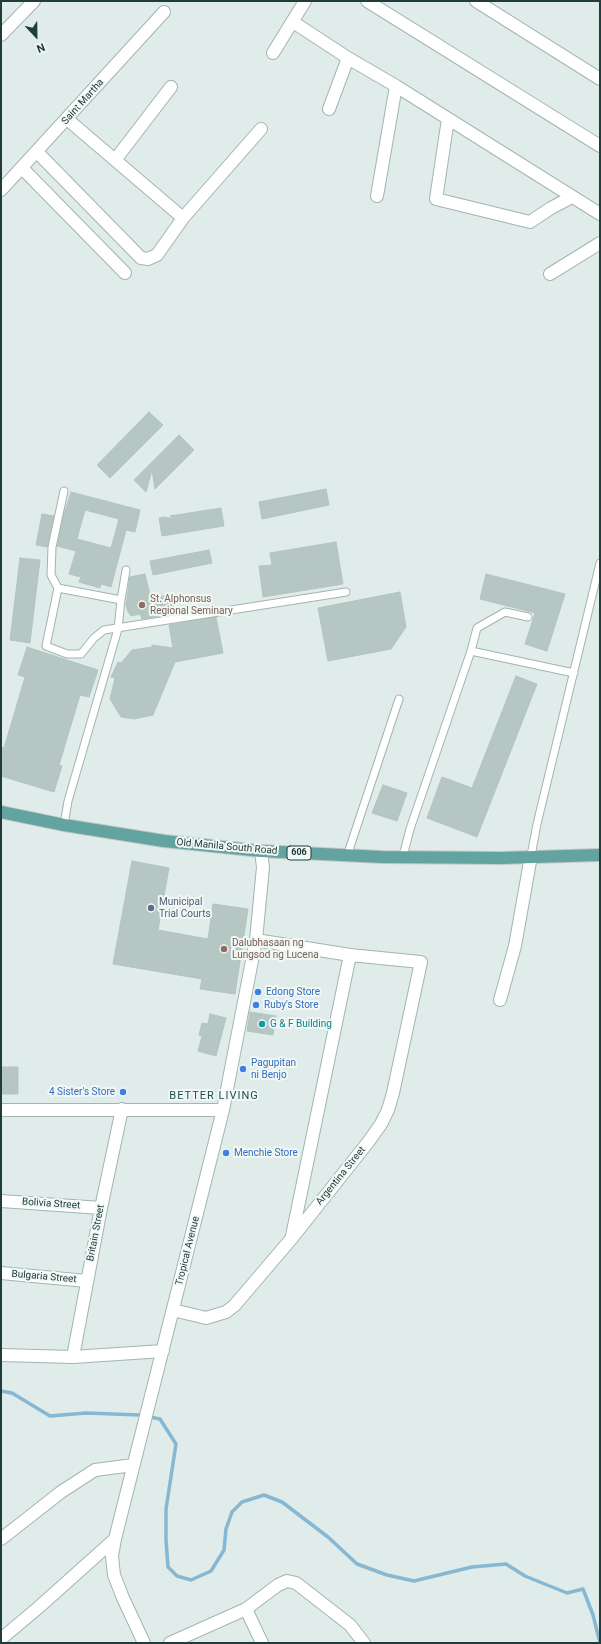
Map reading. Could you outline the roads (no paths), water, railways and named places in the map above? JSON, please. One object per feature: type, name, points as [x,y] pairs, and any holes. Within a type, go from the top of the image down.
[{"type":"main road","name":"Old Manila South Road","points":[[1,812],[64,825],[164,841],[261,852],[347,856],[500,858],[600,855]]},
{"type":"street","points":[[1,35],[34,1]]},
{"type":"street","points":[[273,53],[305,1]]},
{"type":"street","points":[[367,1],[600,146]]},
{"type":"street","points":[[476,1],[600,79]]},
{"type":"street","name":"Saint Martha","points":[[1,190],[164,12]]},
{"type":"street","points":[[293,22],[348,58],[396,86],[600,214]]},
{"type":"street","points":[[329,109],[348,58]]},
{"type":"street","points":[[377,196],[396,86]]},
{"type":"street","points":[[115,160],[172,87]]},
{"type":"street","points":[[67,119],[183,218]]},
{"type":"street","points":[[448,119],[436,199],[530,222],[551,208],[572,197]]},
{"type":"street","points":[[37,152],[141,258],[148,259],[157,255],[183,218],[262,129]]},
{"type":"street","points":[[22,168],[125,273]]},
{"type":"street","points":[[550,274],[600,243]]},
{"type":"street","name":"Tropical Avenue","points":[[144,1643],[114,1575],[112,1556],[133,1466],[223,1110],[256,940],[263,867],[261,852]]},
{"type":"street","points":[[500,1000],[515,946],[531,856]]},
{"type":"street","points":[[256,940],[350,955],[292,1238]]},
{"type":"street","name":"Argentina Street","points":[[173,1310],[206,1318],[226,1312],[234,1306],[292,1238],[369,1141],[381,1124],[388,1110],[421,962],[350,955]]},
{"type":"street","points":[[1,1110],[223,1110]]},
{"type":"street","name":"Britain Street","points":[[73,1357],[101,1208],[122,1110]]},
{"type":"street","name":"Bolivia Street","points":[[1,1201],[101,1208]]},
{"type":"street","name":"Bulgaria Street","points":[[1,1273],[87,1281]]},
{"type":"street","points":[[1,1355],[73,1357],[163,1351]]},
{"type":"street","points":[[1,1539],[61,1492],[94,1470],[133,1466]]},
{"type":"street","points":[[1,1640],[115,1539]]},
{"type":"street","points":[[170,1643],[246,1609],[278,1585],[287,1581],[296,1583],[350,1625],[364,1643]]},
{"type":"street","points":[[246,1609],[262,1643]]},
{"type":"lane","points":[[64,492],[52,546],[51,575],[58,588],[46,646],[67,654],[81,654],[94,638],[104,630],[346,592]]},
{"type":"lane","points":[[531,856],[537,824],[600,563]]},
{"type":"lane","points":[[64,825],[68,801],[118,629],[126,570]]},
{"type":"lane","points":[[58,588],[121,600]]},
{"type":"lane","points":[[403,856],[410,829],[471,652],[477,628],[506,612],[528,618]]},
{"type":"lane","points":[[471,652],[574,673]]},
{"type":"lane","points":[[347,856],[400,699]]},
{"type":"waterway","points":[[1,1391],[12,1393],[50,1416],[86,1413],[140,1415],[160,1419],[176,1444],[166,1509],[166,1540],[168,1567],[177,1576],[191,1580],[211,1571],[224,1550],[226,1529],[232,1512],[242,1502],[264,1495],[282,1502],[328,1537],[357,1564],[387,1575],[414,1581],[472,1567],[506,1564],[525,1576],[567,1593],[583,1589],[593,1615],[600,1643]]},
{"type":"place","name":"St. Alphonsus Regional Seminary","points":[[142,605]]},
{"type":"place","name":"Municipal Trial Courts","points":[[151,908]]},
{"type":"place","name":"Dalubhasaan ng Lungsod ng Lucena","points":[[224,949]]},
{"type":"place","name":"Edong Store","points":[[258,992]]},
{"type":"place","name":"Ruby's Store","points":[[256,1005]]},
{"type":"place","name":"G & F Building","points":[[262,1024]]},
{"type":"place","name":"Pagupitan ni Benjo","points":[[243,1069]]},
{"type":"place","name":"4 Sister's Store","points":[[123,1092]]},
{"type":"place","name":"Menchie Store","points":[[226,1153]]},
{"type":"district","name":"BETTER LIVING","points":[[214,1096]]}]
